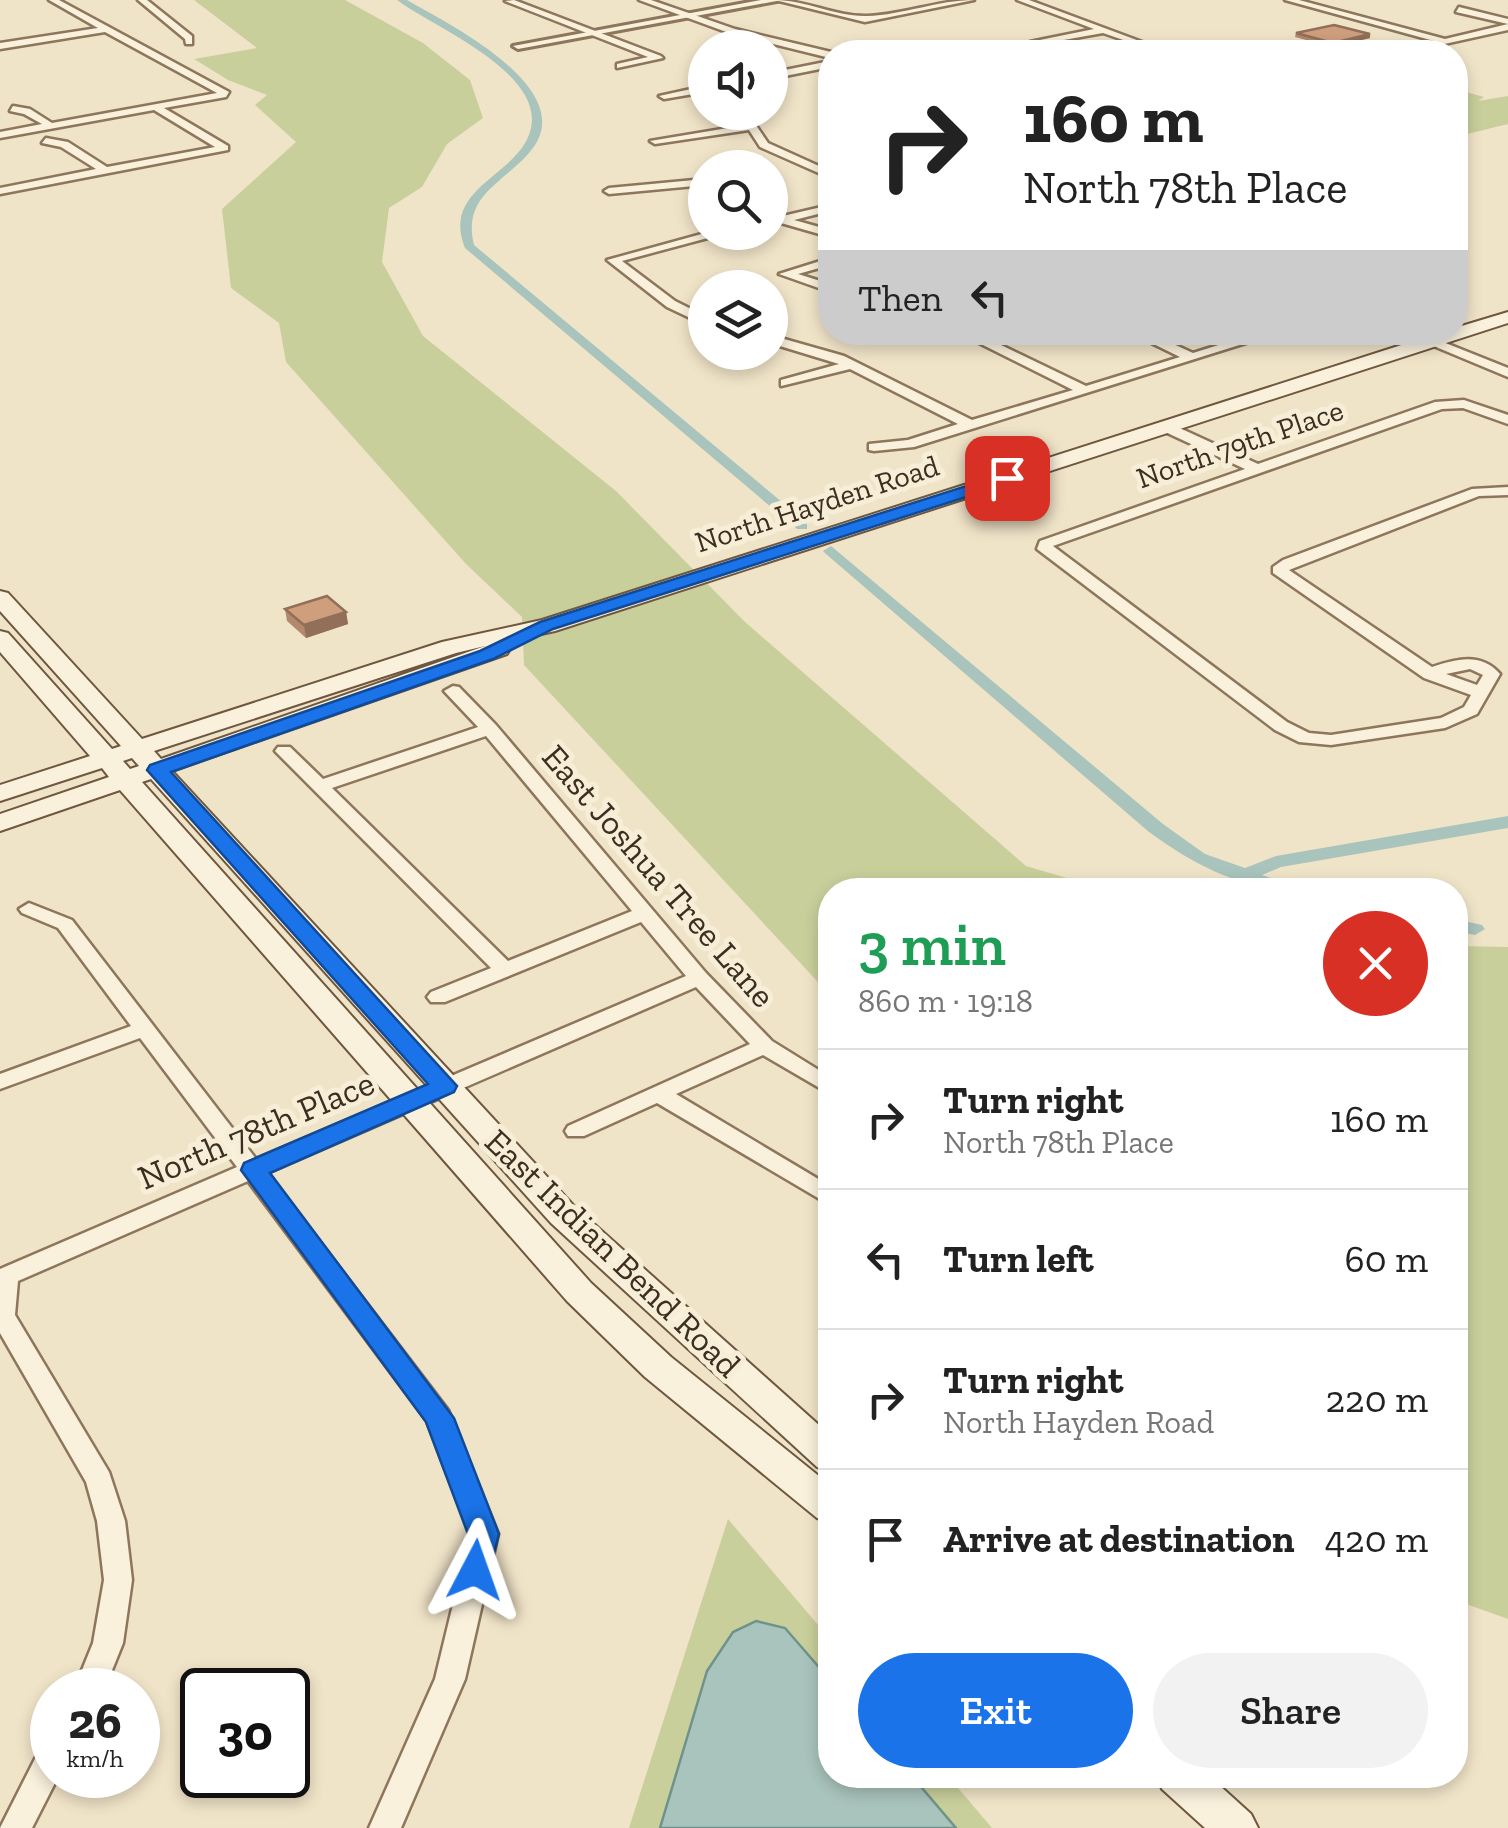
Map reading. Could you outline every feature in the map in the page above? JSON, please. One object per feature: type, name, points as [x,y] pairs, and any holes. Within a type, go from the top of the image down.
[{"type":"main road","name":"North Hayden Road","points":[[1468,330],[1508,318]]},
{"type":"main road","name":"North Hayden Road","points":[[0,793],[467,642],[546,626],[1422,345]]},
{"type":"main road","name":"East Indian Bend Road","points":[[0,598],[563,1215],[818,1446]]},
{"type":"main road","name":"North Hayden Road","points":[[0,823],[486,655],[546,626]]},
{"type":"main road","name":"East Indian Bend Road","points":[[0,638],[579,1292],[658,1367],[818,1497]]},
{"type":"main road","points":[[1191,1788],[1236,1828]]},
{"type":"street","points":[[0,135],[161,110],[226,94],[52,0]]},
{"type":"street","points":[[142,0],[189,42]]},
{"type":"street","points":[[644,0],[818,52]]},
{"type":"street","points":[[518,46],[778,0],[865,20],[970,0]]},
{"type":"street","points":[[1021,0],[1132,40]]},
{"type":"street","points":[[1289,0],[1447,40]]},
{"type":"street","points":[[509,1],[658,58],[620,66]]},
{"type":"street","points":[[918,10],[938,16]]},
{"type":"street","points":[[1458,10],[1508,25]]},
{"type":"street","points":[[1455,40],[1508,25]]},
{"type":"street","points":[[0,46],[107,29]]},
{"type":"street","points":[[1053,40],[1104,30]]},
{"type":"street","points":[[788,72],[818,66]]},
{"type":"street","points":[[664,96],[688,91]]},
{"type":"street","points":[[13,108],[26,110],[51,126]]},
{"type":"street","points":[[0,191],[224,148],[161,110]]},
{"type":"street","points":[[655,140],[728,130]]},
{"type":"street","points":[[752,130],[764,145],[818,171]]},
{"type":"street","points":[[46,141],[64,144],[106,171]]},
{"type":"street","points":[[788,164],[796,162]]},
{"type":"street","points":[[610,191],[688,184]]},
{"type":"street","points":[[788,218],[818,211]]},
{"type":"street","points":[[788,224],[818,231]]},
{"type":"street","points":[[688,241],[613,260],[688,312]]},
{"type":"street","points":[[818,264],[785,274],[818,284]]},
{"type":"street","points":[[788,345],[851,364],[970,424]]},
{"type":"street","points":[[990,345],[1084,390]]},
{"type":"street","points":[[1164,345],[1191,357]]},
{"type":"street","points":[[874,447],[909,444],[1231,345]]},
{"type":"street","points":[[1438,345],[1508,373]]},
{"type":"street","points":[[786,383],[851,364]]},
{"type":"street","name":"North 79th Place","points":[[1482,693],[1462,717],[1445,723],[1331,740],[1305,738],[1282,726],[1046,549],[1046,544],[1440,404],[1454,403],[1508,420]]},
{"type":"street","points":[[1168,428],[1255,468]]},
{"type":"street","points":[[1430,674],[1467,662],[1492,674],[1482,693],[1430,674],[1286,579],[1279,570],[1288,563],[1477,492],[1508,491]]},
{"type":"street","name":"East Joshua Tree Lane","points":[[453,691],[490,729],[699,978],[764,1046],[818,1079]]},
{"type":"street","points":[[320,786],[490,729]]},
{"type":"street","points":[[284,750],[504,970]]},
{"type":"street","points":[[29,909],[65,924],[439,1418],[484,1534],[450,1679],[385,1828]]},
{"type":"street","points":[[438,997],[645,914]]},
{"type":"street","name":"North 78th Place","points":[[97,1668],[108,1642],[118,1580],[111,1521],[99,1480],[2,1315],[6,1276],[699,978]]},
{"type":"street","points":[[0,1082],[143,1029]]},
{"type":"street","points":[[576,1131],[764,1046]]},
{"type":"street","points":[[659,1094],[818,1190]]},
{"type":"street","points":[[16,1828],[31,1798]]},
{"type":"green space","points":[[194,0],[345,0],[423,43],[470,80],[483,118],[447,144],[422,187],[389,208],[382,262],[423,336],[616,491],[744,621],[1026,866],[1066,878],[818,878],[818,982],[524,665],[522,617],[466,564],[286,362],[279,323],[231,288],[222,209],[296,142],[255,105],[267,95],[228,80],[194,59],[257,48]]},
{"type":"green space","points":[[1468,93],[1484,97],[1478,101],[1508,96],[1508,124],[1468,134]]},
{"type":"green space","points":[[1468,946],[1508,947],[1508,1619],[1468,1605]]},
{"type":"green space","points":[[728,1519],[818,1625],[818,1788],[958,1788],[992,1828],[629,1828]]},
{"type":"water","points":[[756,1621],[785,1628],[818,1666],[818,1788],[922,1788],[956,1828],[660,1828],[707,1671],[733,1632]]},
{"type":"building","points":[[1334,25],[1370,34],[1322,40],[1296,33]]},
{"type":"building","points":[[327,596],[346,612],[304,625],[285,609]]},
{"type":"waterway","points":[[401,0],[497,60],[533,102],[537,125],[528,149],[472,203],[465,230],[469,246],[802,526]]},
{"type":"waterway","points":[[831,551],[1156,828],[1198,858],[1245,875]]},
{"type":"waterway","points":[[1245,875],[1276,862],[1508,822]]},
{"type":"waterway","points":[[1245,875],[1253,878]]},
{"type":"waterway","points":[[1468,928],[1475,929]]},
{"type":"route","points":[[475,1570],[484,1534],[439,1418],[254,1170],[445,1086],[158,770],[486,655],[546,626],[1007,478]]}]
